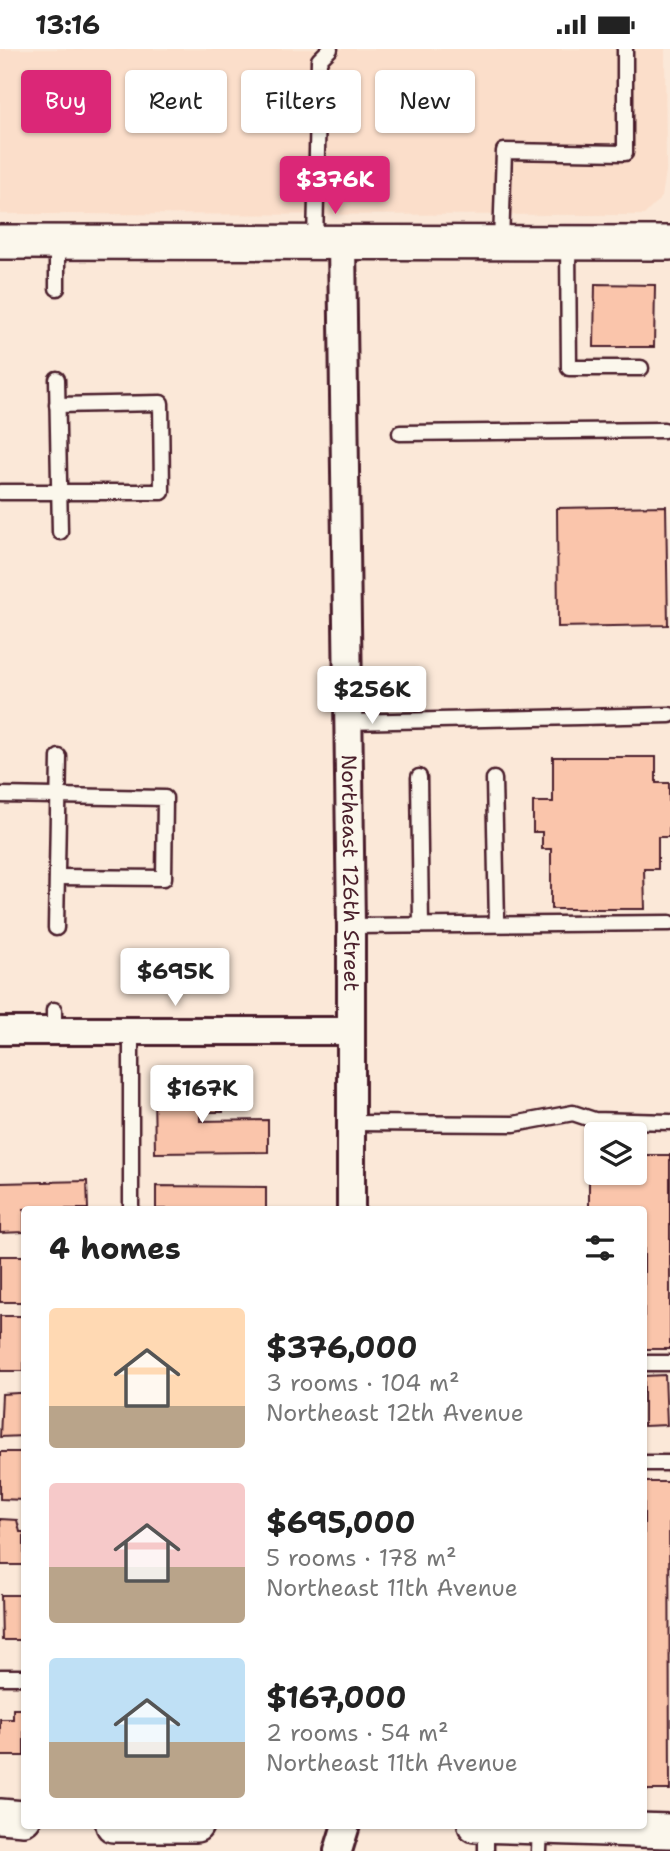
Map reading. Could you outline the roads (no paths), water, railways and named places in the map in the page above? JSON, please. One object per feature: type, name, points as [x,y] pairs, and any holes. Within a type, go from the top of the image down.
[{"type":"street","points":[[0,243],[670,243]]},
{"type":"street","name":"Northeast 126th Street","points":[[328,243],[348,722],[351,1206]]},
{"type":"street","points":[[0,1031],[54,1021],[131,1031],[349,1031]]},
{"type":"street","points":[[0,1816],[21,1818]]},
{"type":"street","points":[[338,1851],[345,1829]]},
{"type":"street","points":[[498,1829],[539,1839],[670,1831]]},
{"type":"lane","points":[[328,243],[319,60],[330,49]]},
{"type":"lane","points":[[501,243],[504,151],[625,153],[625,49]]},
{"type":"lane","points":[[57,242],[57,288]]},
{"type":"lane","points":[[568,243],[569,368],[641,368]]},
{"type":"lane","points":[[57,379],[60,532]]},
{"type":"lane","points":[[0,492],[162,492],[161,403],[57,405]]},
{"type":"lane","points":[[400,433],[664,431]]},
{"type":"lane","points":[[348,722],[670,715]]},
{"type":"lane","points":[[56,928],[59,757]]},
{"type":"lane","points":[[419,777],[422,925]]},
{"type":"lane","points":[[494,779],[497,924]]},
{"type":"lane","points":[[0,795],[165,798],[164,878],[57,877]]},
{"type":"lane","points":[[351,926],[670,923]]},
{"type":"lane","points":[[131,1031],[131,1206]]},
{"type":"lane","points":[[350,1123],[514,1124],[573,1113],[594,1120],[670,1122]]},
{"type":"lane","points":[[647,1363],[670,1363]]},
{"type":"lane","points":[[647,1463],[670,1463]]},
{"type":"lane","points":[[0,1677],[21,1677]]},
{"type":"lane","points":[[486,1829],[486,1851]]}]
